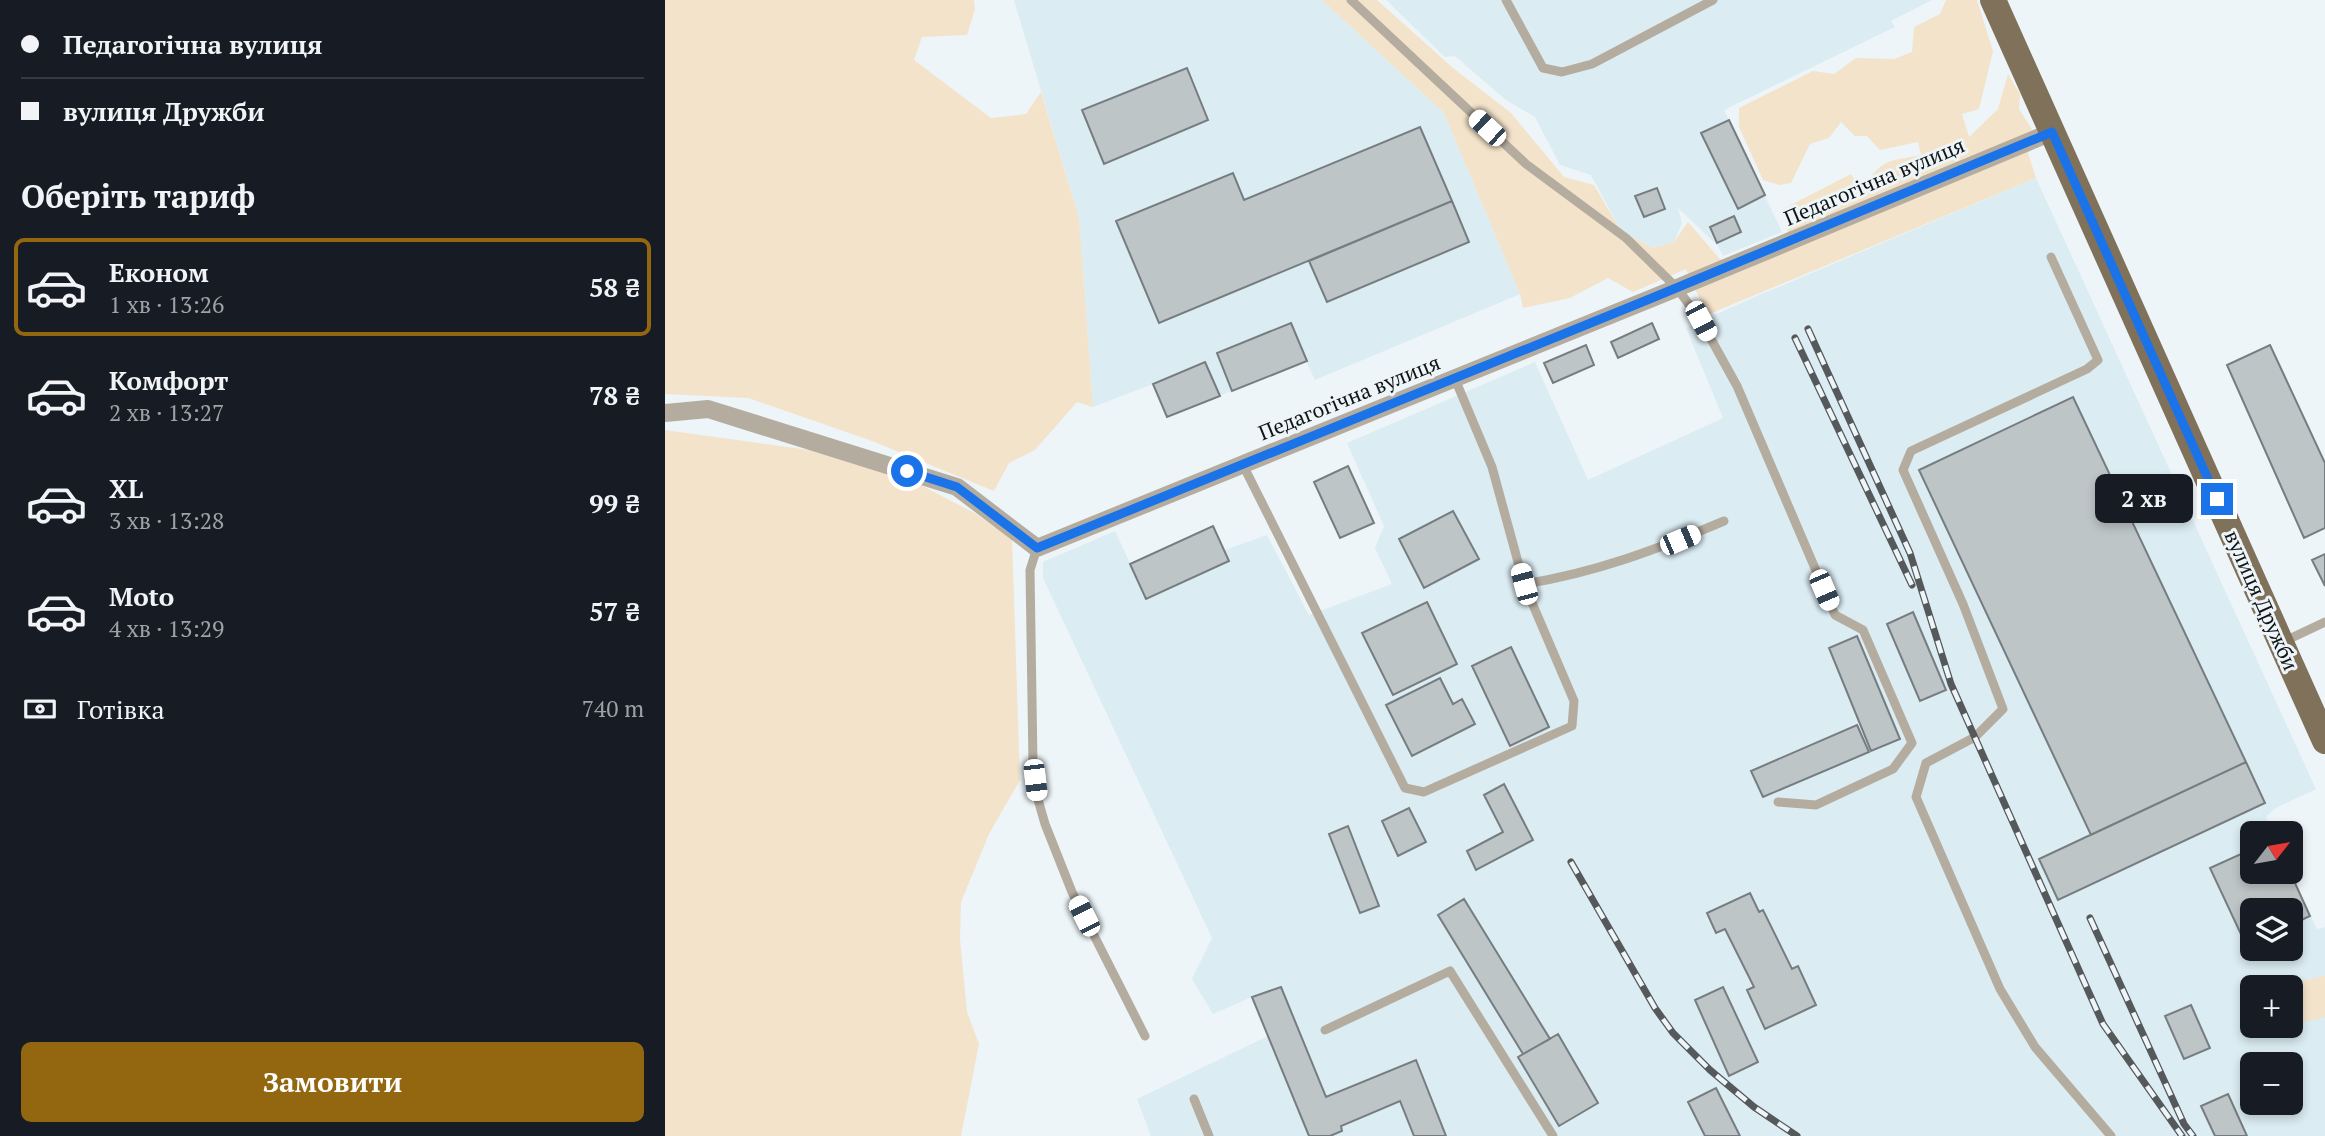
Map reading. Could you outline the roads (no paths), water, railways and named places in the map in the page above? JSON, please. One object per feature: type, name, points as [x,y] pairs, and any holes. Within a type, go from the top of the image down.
[{"type":"main road","name":"вулиця Дружби","points":[[1993,0],[2325,741]]},
{"type":"street","name":"Педагогічна вулиця","points":[[1037,548],[1677,288],[2052,132]]},
{"type":"street","points":[[665,413],[708,409],[957,487],[1037,548]]},
{"type":"lane","points":[[1351,0],[1526,164],[1626,238],[1677,288],[1701,321],[1737,386],[1835,615],[1863,630],[1912,743],[1893,769],[1816,805],[1777,802]]},
{"type":"lane","points":[[1506,0],[1543,68],[1562,72],[1592,64],[1713,0]]},
{"type":"lane","points":[[2051,257],[2098,360],[2087,369],[1911,452],[1903,470],[1963,604],[2003,709],[1975,737],[1926,763],[1916,797],[2000,989],[2035,1047],[2111,1136]]},
{"type":"lane","points":[[1243,465],[1405,788],[1424,792],[1571,726],[1574,701],[1524,584],[1492,467],[1454,379]]},
{"type":"lane","points":[[1524,584],[1562,578],[1658,550],[1724,521]]},
{"type":"lane","points":[[1037,548],[1030,570],[1033,764],[1037,796],[1072,892],[1145,1036]]},
{"type":"lane","points":[[2281,643],[2325,622]]},
{"type":"lane","points":[[1325,1030],[1450,971],[1553,1136]]},
{"type":"lane","points":[[1194,1099],[1209,1136]]},
{"type":"railway","points":[[1808,329],[1910,553],[1951,684],[2103,1024],[2182,1136]]},
{"type":"railway","points":[[1795,338],[1912,585]]},
{"type":"railway","points":[[1571,862],[1655,1008],[1673,1033],[1710,1070],[1754,1107],[1797,1136]]},
{"type":"railway","points":[[2090,918],[2184,1124],[2193,1136]]}]
